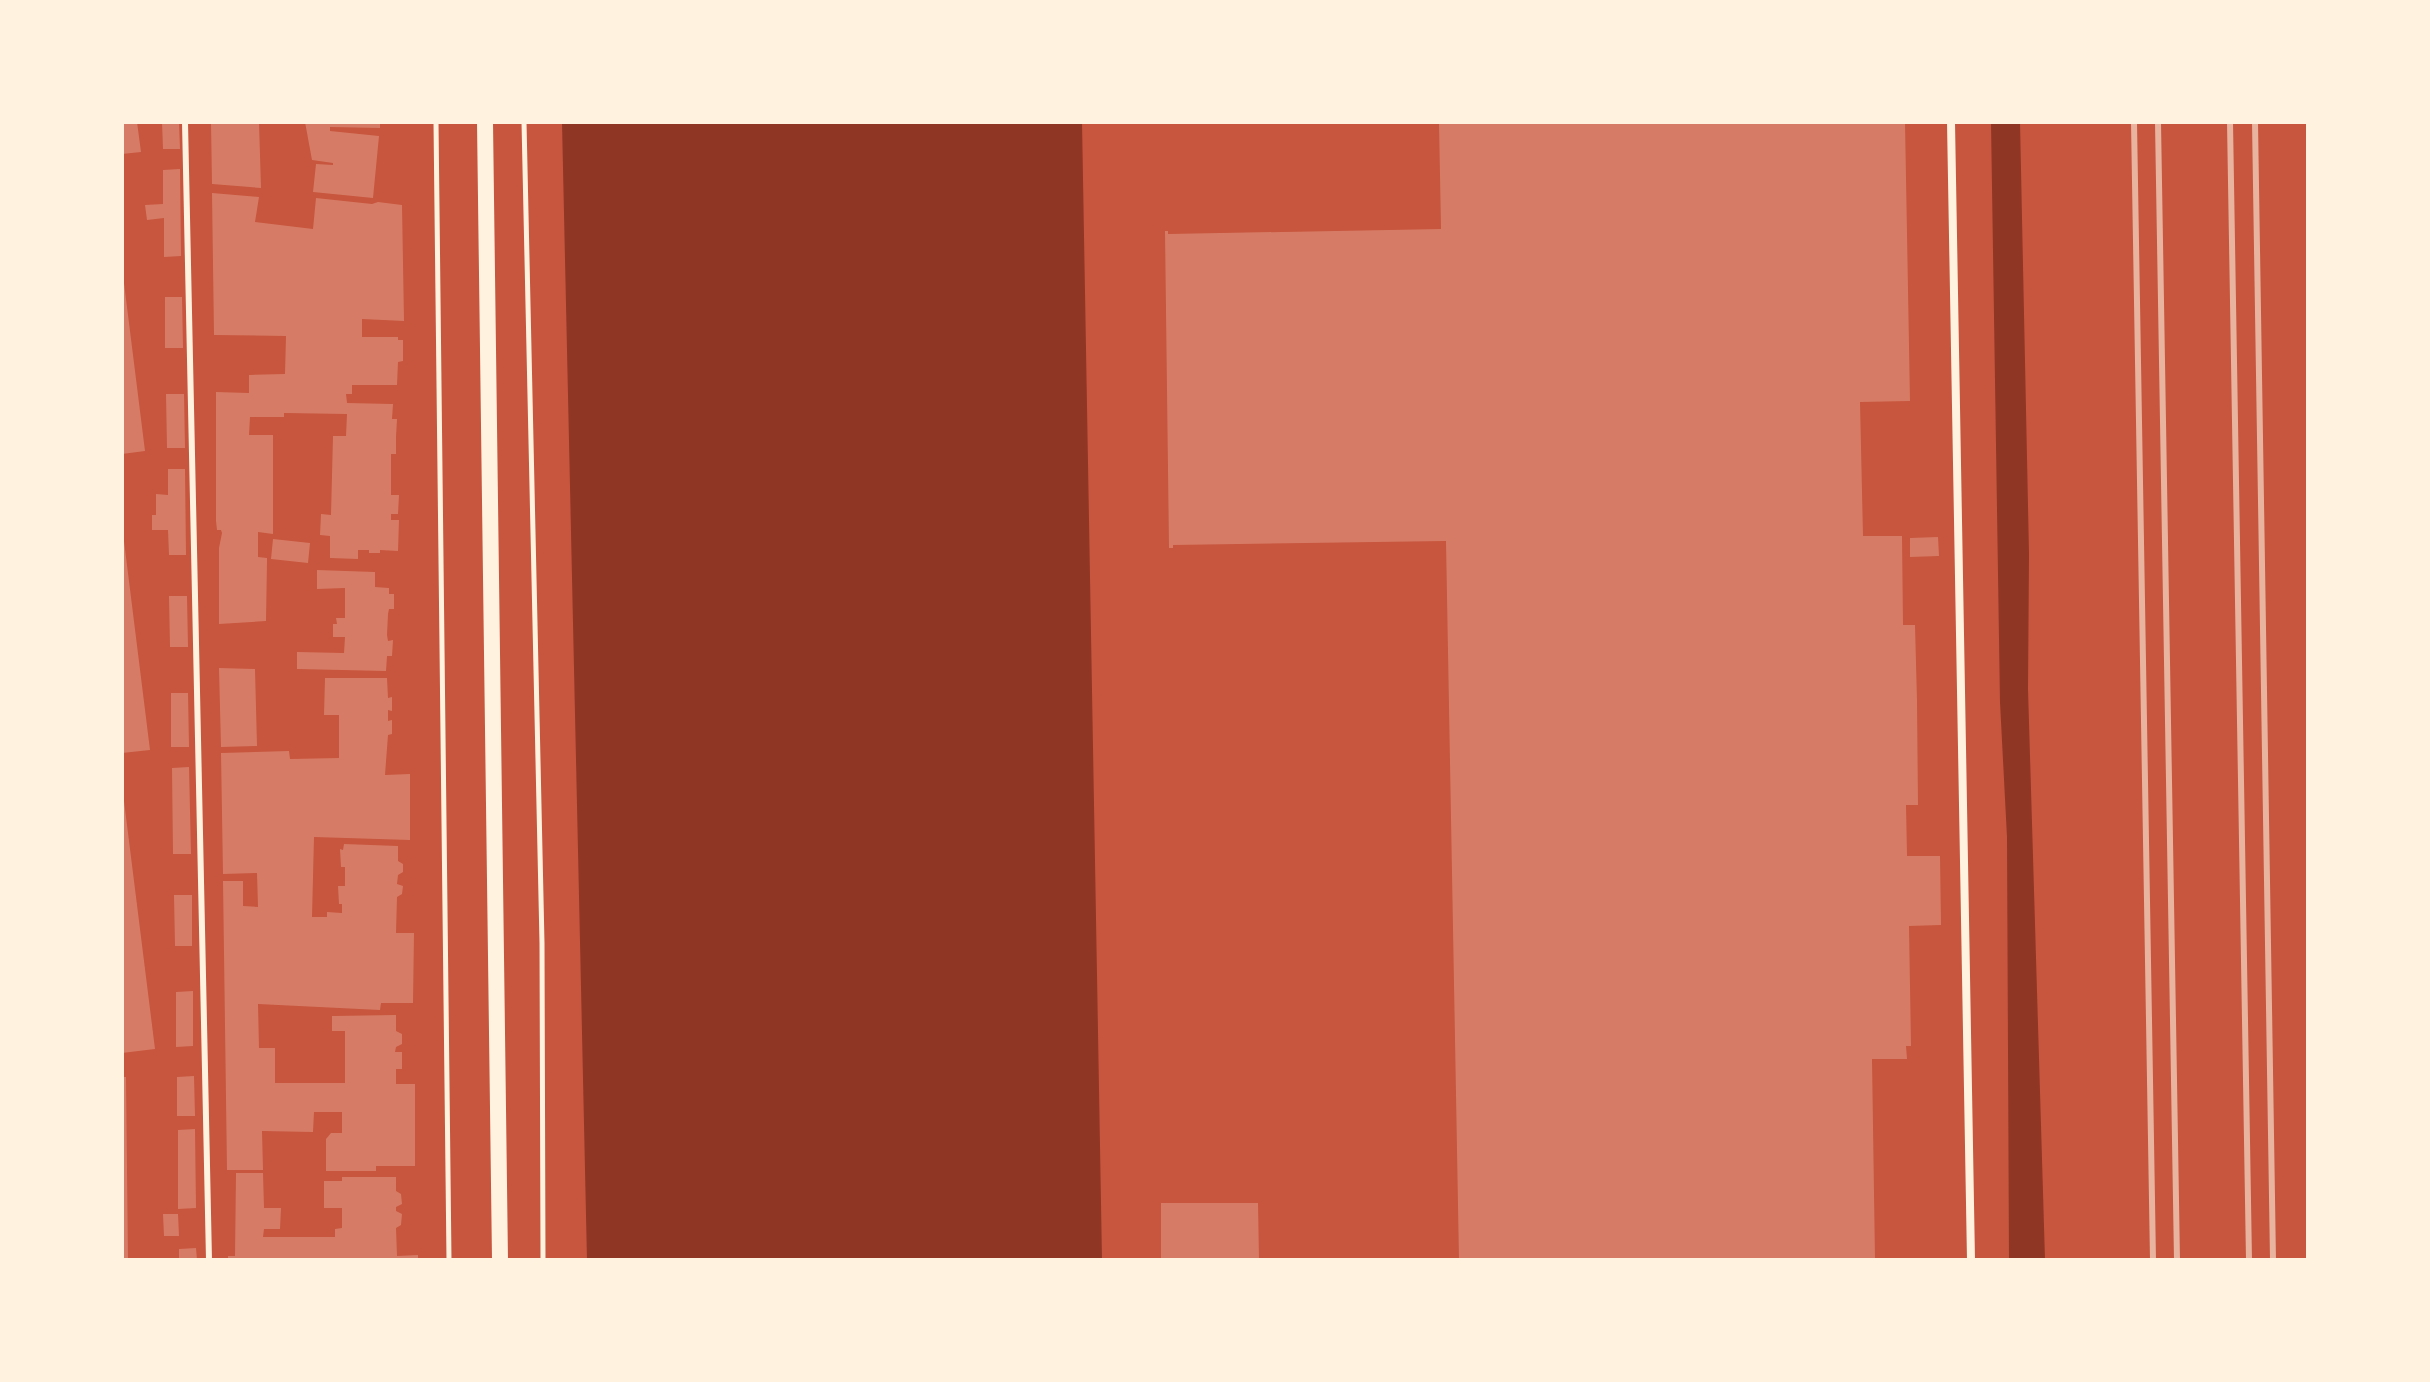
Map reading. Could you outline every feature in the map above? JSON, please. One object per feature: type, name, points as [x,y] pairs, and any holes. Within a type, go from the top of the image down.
[{"type":"main road","points":[[485,122],[500,1260]]},
{"type":"street","points":[[1951,122],[1971,1260]]},
{"type":"lane","points":[[185,122],[209,1260]]},
{"type":"path","points":[[436,122],[449,1260]]},
{"type":"path","points":[[524,122],[542,943],[543,1260]]},
{"type":"shaded area","points":[[562,122],[1082,122],[1102,1260],[587,1260]]},
{"type":"shaded area","points":[[1991,122],[2020,122],[2029,554],[2028,689],[2045,1260],[2009,1260],[2007,837],[2000,702]]},
{"type":"building","points":[[122,122],[137,122],[141,152],[122,154]]},
{"type":"building","points":[[162,122],[179,122],[180,149],[163,149]]},
{"type":"building","points":[[211,122],[259,122],[261,188],[212,184]]},
{"type":"building","points":[[305,122],[380,122],[380,128],[330,127],[330,131],[379,136],[373,198],[313,192],[316,164],[333,163],[312,160]]},
{"type":"building","points":[[1439,122],[1905,122],[1910,401],[1860,402],[1863,536],[1902,536],[1903,625],[1915,625],[1917,701],[1918,805],[1906,805],[1907,856],[1940,856],[1941,925],[1909,926],[1911,1046],[1906,1046],[1907,1059],[1872,1059],[1875,1260],[1459,1260],[1446,541],[1173,545],[1169,548],[1165,231],[1168,234],[1441,229]]},
{"type":"building","points":[[180,169],[181,256],[164,257],[164,218],[147,220],[145,205],[163,204],[163,170]]},
{"type":"building","points":[[212,193],[259,197],[255,222],[313,229],[316,198],[402,205],[404,321],[362,319],[362,337],[398,337],[398,340],[403,340],[403,361],[398,362],[397,385],[352,385],[352,394],[346,394],[347,403],[393,404],[392,419],[397,419],[396,454],[391,454],[391,495],[399,495],[398,514],[391,514],[391,520],[399,520],[398,551],[369,553],[369,550],[358,550],[358,559],[330,558],[330,536],[320,535],[321,514],[331,515],[333,436],[346,436],[347,414],[284,413],[284,417],[250,417],[249,435],[273,435],[273,534],[258,532],[258,557],[267,558],[266,621],[219,624],[219,548],[222,533],[217,530],[216,521],[216,392],[249,393],[249,375],[285,374],[286,336],[214,335]]},
{"type":"building","points":[[122,283],[145,451],[122,454]]},
{"type":"building","points":[[165,297],[182,297],[183,348],[165,348]]},
{"type":"building","points":[[166,394],[184,394],[185,448],[167,448]]},
{"type":"building","points":[[168,469],[185,469],[186,555],[169,555],[168,530],[152,530],[156,494],[168,495]]},
{"type":"building","points":[[1938,537],[1939,556],[1910,557],[1910,538]]},
{"type":"building","points":[[273,539],[310,543],[308,563],[271,559]]},
{"type":"building","points":[[122,542],[150,750],[122,753]]},
{"type":"building","points":[[317,570],[375,572],[375,587],[389,588],[389,594],[394,594],[394,609],[389,609],[388,614],[387,635],[388,641],[393,640],[392,656],[387,656],[386,671],[297,669],[297,652],[344,653],[345,637],[333,637],[333,624],[337,624],[336,618],[345,618],[345,588],[317,589]]},
{"type":"building","points":[[169,596],[187,596],[188,647],[170,647]]},
{"type":"building","points":[[219,668],[255,669],[257,746],[221,747]]},
{"type":"building","points":[[325,678],[387,678],[388,698],[392,697],[388,721],[392,720],[392,734],[388,735],[385,775],[410,774],[410,840],[314,837],[312,917],[327,917],[327,912],[342,913],[338,886],[345,886],[345,867],[341,867],[340,849],[343,850],[344,844],[398,846],[398,861],[403,864],[403,872],[398,875],[397,884],[403,886],[402,894],[397,897],[396,933],[414,933],[413,1003],[381,1003],[380,1010],[258,1004],[259,1048],[275,1048],[275,1083],[345,1083],[345,1031],[332,1031],[332,1016],[396,1015],[396,1031],[402,1034],[402,1044],[396,1047],[395,1052],[402,1052],[402,1069],[396,1069],[396,1084],[415,1084],[415,1166],[376,1166],[376,1171],[326,1171],[326,1139],[331,1133],[342,1133],[342,1112],[314,1112],[313,1132],[262,1131],[263,1170],[227,1170],[223,881],[243,881],[243,906],[258,907],[257,873],[223,874],[221,753],[289,751],[290,759],[339,758],[339,715],[324,715]]},
{"type":"building","points":[[171,693],[188,693],[189,747],[171,747]]},
{"type":"building","points":[[189,767],[191,854],[173,854],[172,768]]},
{"type":"building","points":[[122,801],[155,1049],[122,1053]]},
{"type":"building","points":[[174,895],[192,895],[192,946],[175,946]]},
{"type":"building","points":[[193,991],[193,1046],[176,1047],[176,992]]},
{"type":"building","points":[[194,1076],[195,1116],[177,1116],[177,1077]]},
{"type":"building","points":[[122,1077],[126,1077],[128,1260],[122,1260]]},
{"type":"building","points":[[195,1129],[196,1208],[178,1209],[178,1130]]},
{"type":"building","points":[[236,1173],[263,1173],[264,1208],[281,1208],[280,1229],[264,1229],[263,1237],[335,1237],[335,1229],[342,1228],[342,1208],[324,1208],[324,1181],[342,1181],[342,1177],[396,1177],[396,1191],[401,1194],[402,1204],[396,1207],[396,1211],[402,1214],[401,1225],[396,1228],[397,1256],[418,1255],[418,1260],[228,1260],[228,1256],[235,1256]]},
{"type":"building","points":[[1161,1203],[1258,1203],[1259,1260],[1161,1260]]},
{"type":"building","points":[[163,1214],[178,1214],[179,1236],[164,1236]]},
{"type":"building","points":[[196,1248],[197,1260],[179,1260],[179,1249]]},
{"type":"railway","points":[[2134,122],[2153,1260]]},
{"type":"railway","points":[[2158,122],[2177,1260]]},
{"type":"railway","points":[[2230,122],[2249,1260]]},
{"type":"railway","points":[[2255,122],[2273,1260]]}]
